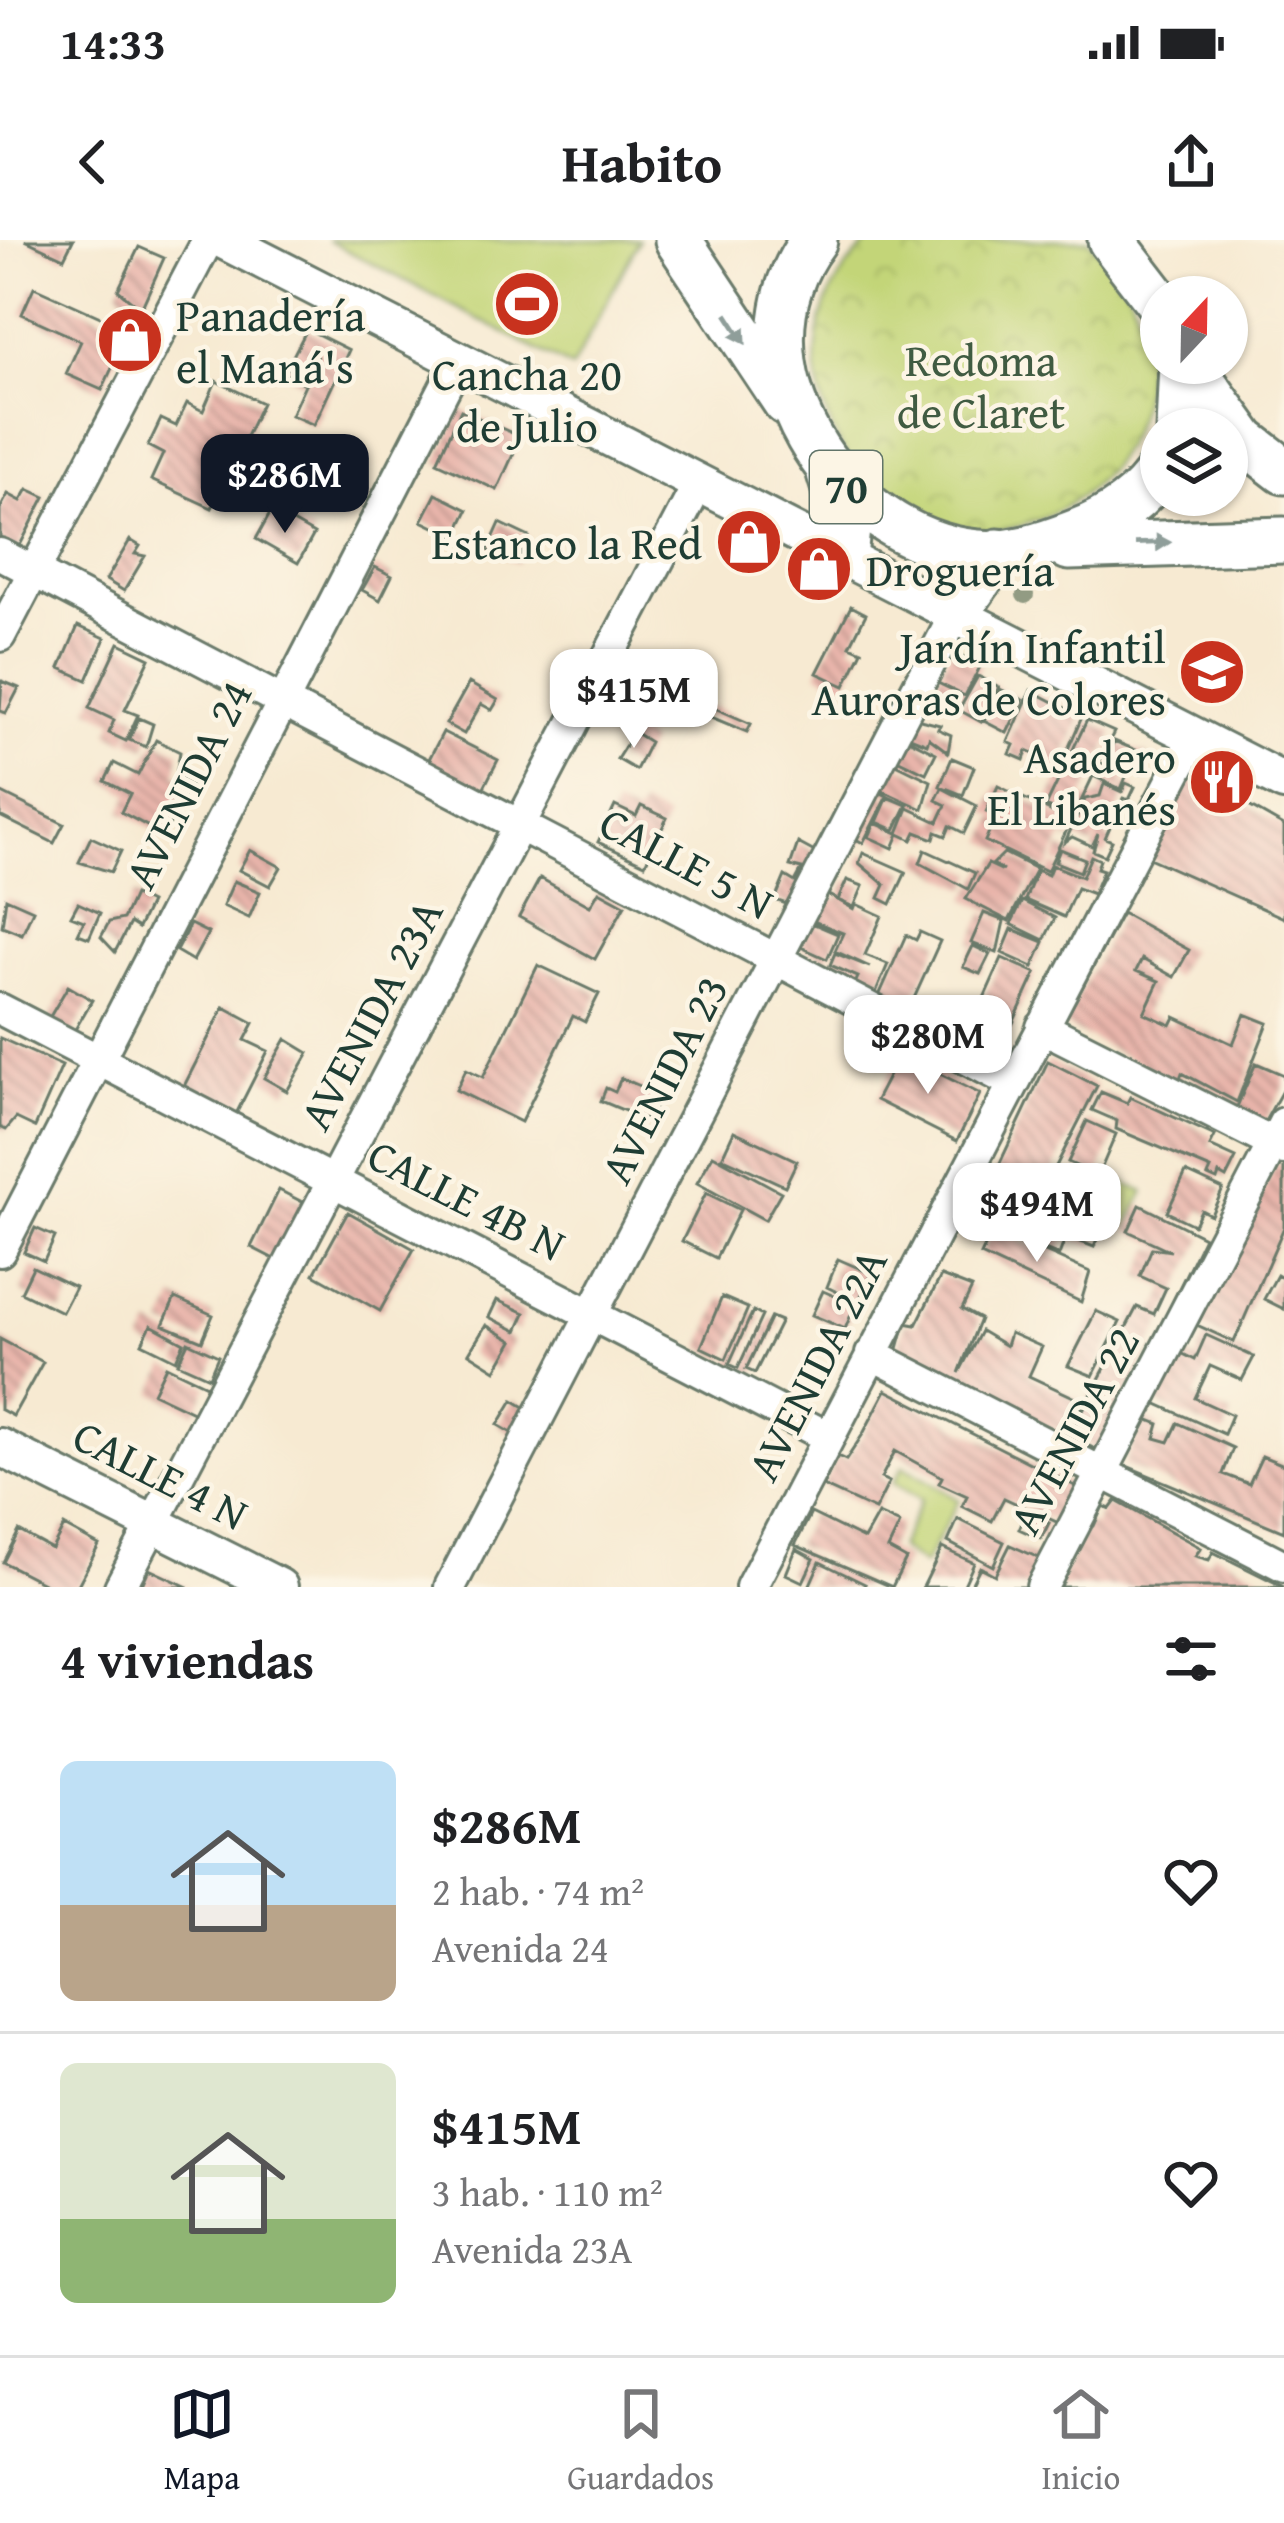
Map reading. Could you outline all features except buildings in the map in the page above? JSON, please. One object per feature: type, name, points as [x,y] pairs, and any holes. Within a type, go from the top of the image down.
[{"type":"main road","name":"70","points":[[678,240],[830,470],[853,494],[917,535],[950,548],[1017,550],[1284,540]]},
{"type":"main road","name":"70","points":[[796,418],[781,326],[788,287],[814,240]]},
{"type":"main road","points":[[1111,240],[1140,277]]},
{"type":"main road","points":[[1201,384],[1245,441],[1284,471]]},
{"type":"main road","points":[[830,470],[847,528],[844,557]]},
{"type":"main road","points":[[956,613],[1017,550],[1127,507],[1140,492]]},
{"type":"street","points":[[0,636],[208,240]]},
{"type":"street","points":[[223,240],[1284,782]]},
{"type":"street","points":[[1140,240],[1151,276]]},
{"type":"street","name":"AVENIDA 24","points":[[0,1251],[459,360]]},
{"type":"street","name":"AVENIDA 23A","points":[[120,1587],[699,483]]},
{"type":"street","name":"CALLE 5 N","points":[[0,554],[1013,1083]]},
{"type":"street","name":"AVENIDA 23","points":[[450,1587],[956,613]]},
{"type":"street","name":"AVENIDA 22A","points":[[751,1587],[1195,736]]},
{"type":"street","name":"CALLE 4B N","points":[[0,1009],[828,1437]]},
{"type":"street","points":[[1042,1027],[1280,1139]]},
{"type":"street","name":"AVENIDA 22","points":[[1042,1587],[1280,1139]]},
{"type":"street","points":[[872,1354],[1284,1566]]},
{"type":"street","name":"CALLE 4 N","points":[[0,1447],[279,1587]]},
{"type":"green space","name":"Cancha 20 de Julio","points":[[327,240],[639,240],[572,368]]},
{"type":"green space","name":"Redoma de Claret","points":[[872,240],[1088,240],[1117,272],[1140,324],[1140,384],[1144,384],[1132,430],[1103,475],[1061,509],[999,530],[940,525],[889,499],[849,458],[824,407],[816,350],[831,292]]},
{"type":"green space","points":[[1103,1174],[1144,1192],[1127,1226],[1086,1206]]},
{"type":"green space","points":[[903,1466],[959,1500],[924,1565],[899,1548],[921,1500],[893,1483]]},
{"type":"place","name":"Cancha 20 de Julio","points":[[527,304]]},
{"type":"place","name":"Panadería el Maná's","points":[[130,340]]},
{"type":"place","name":"Estanco la Red","points":[[749,542]]},
{"type":"place","name":"Droguería","points":[[819,569]]},
{"type":"place","name":"Jardín Infantil Auroras de Colores","points":[[1212,672]]},
{"type":"place","name":"Asadero El Libanés","points":[[1222,782]]}]
